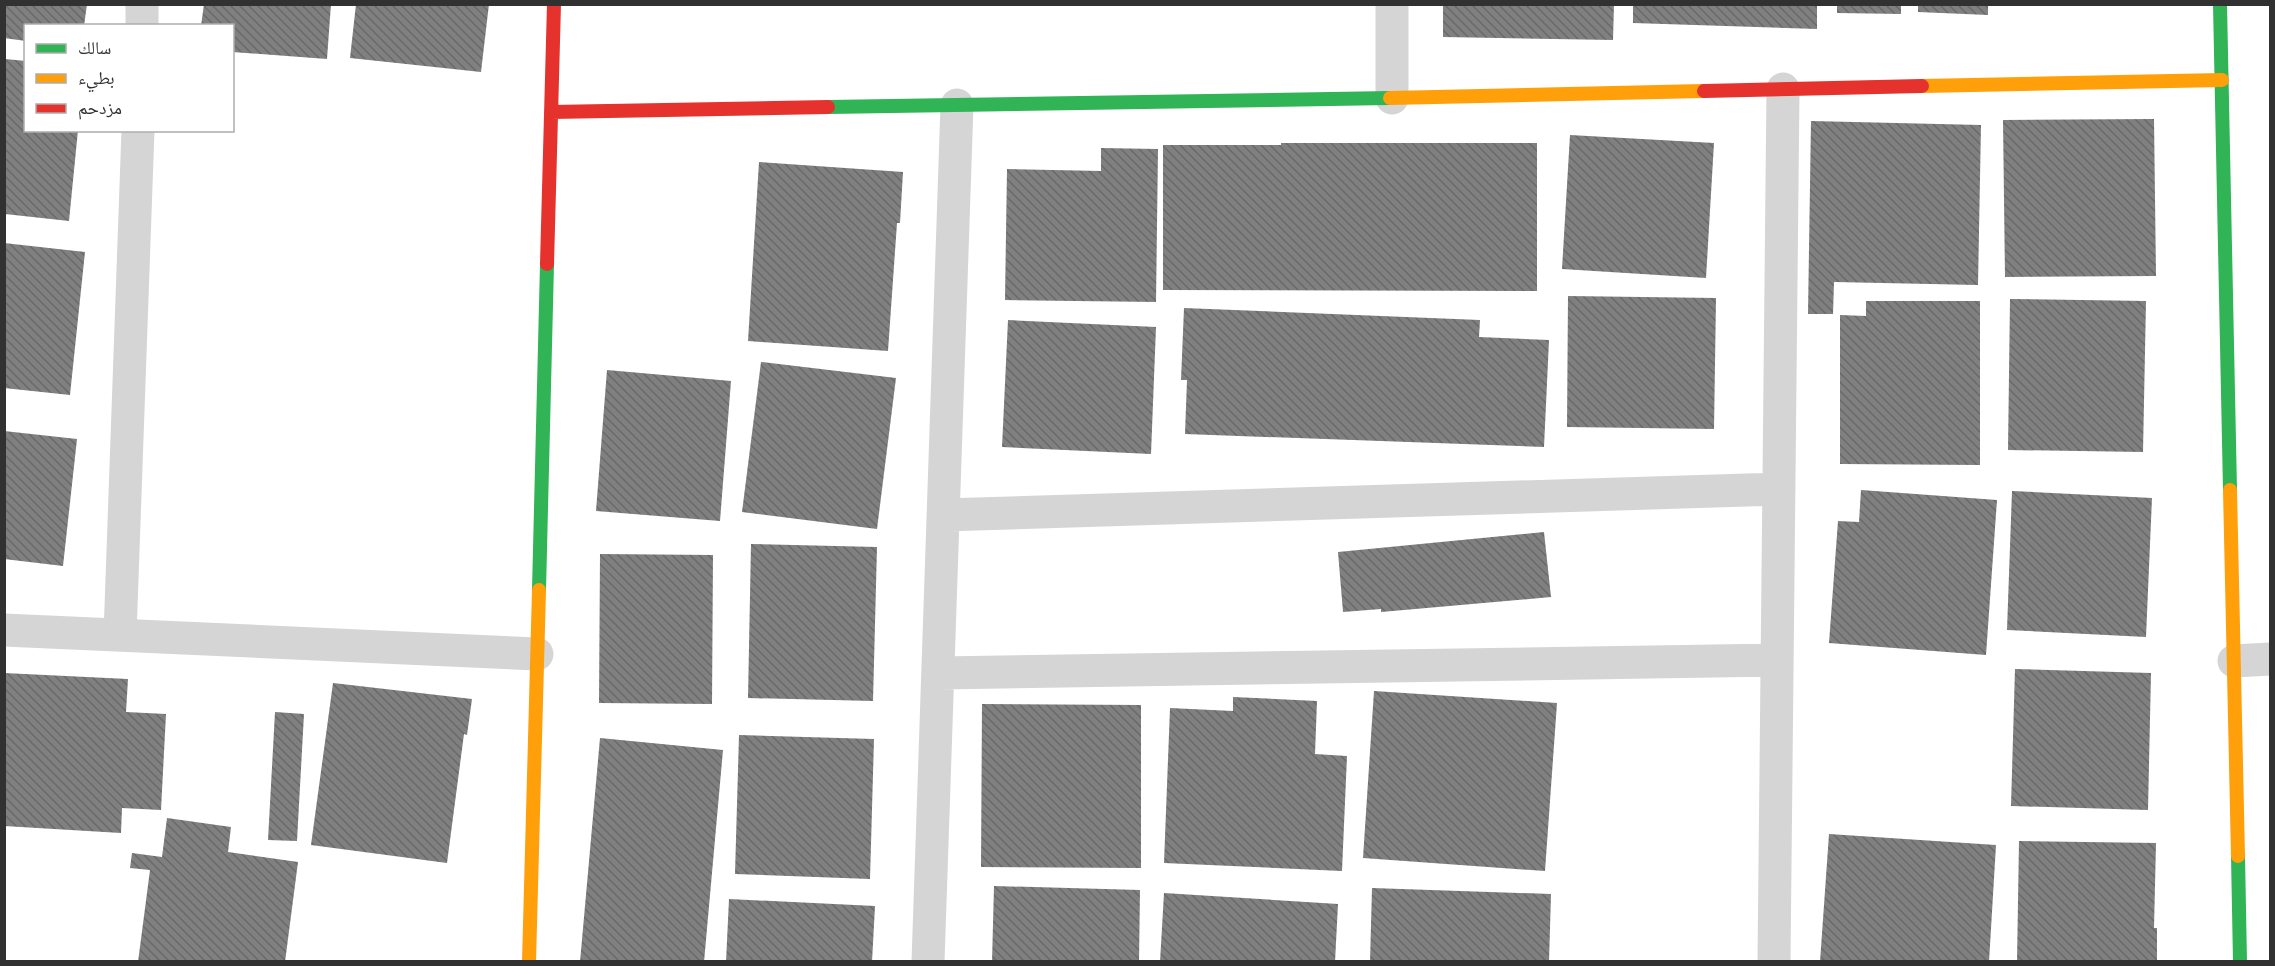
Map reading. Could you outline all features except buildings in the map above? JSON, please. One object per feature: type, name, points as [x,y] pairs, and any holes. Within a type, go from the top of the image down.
[{"type":"street","points":[[142,4],[142,24]]},
{"type":"street","points":[[529,962],[554,4]]},
{"type":"street","points":[[1392,4],[1392,98]]},
{"type":"street","points":[[2220,4],[2240,962]]},
{"type":"street","points":[[551,112],[1392,98],[2222,80]]},
{"type":"street","points":[[1774,962],[1783,89]]},
{"type":"street","points":[[928,962],[957,105]]},
{"type":"street","points":[[120,635],[138,132]]},
{"type":"street","points":[[943,515],[1779,489]]},
{"type":"street","points":[[4,630],[537,654]]},
{"type":"street","points":[[2234,661],[2271,659]]},
{"type":"street","points":[[938,673],[1777,660]]},
{"type":"traffic: fast","points":[[2220,4],[2230,490]]},
{"type":"traffic: fast","points":[[828,107],[1390,98]]},
{"type":"traffic: fast","points":[[539,590],[547,264]]},
{"type":"traffic: fast","points":[[2238,856],[2240,962]]},
{"type":"traffic: slow","points":[[1922,86],[2222,80]]},
{"type":"traffic: slow","points":[[1390,98],[1704,91]]},
{"type":"traffic: slow","points":[[2230,490],[2238,856]]},
{"type":"traffic: slow","points":[[529,962],[539,590]]},
{"type":"traffic: jam","points":[[547,264],[554,4]]},
{"type":"traffic: jam","points":[[1704,91],[1922,86]]},
{"type":"traffic: jam","points":[[551,112],[828,107]]}]
